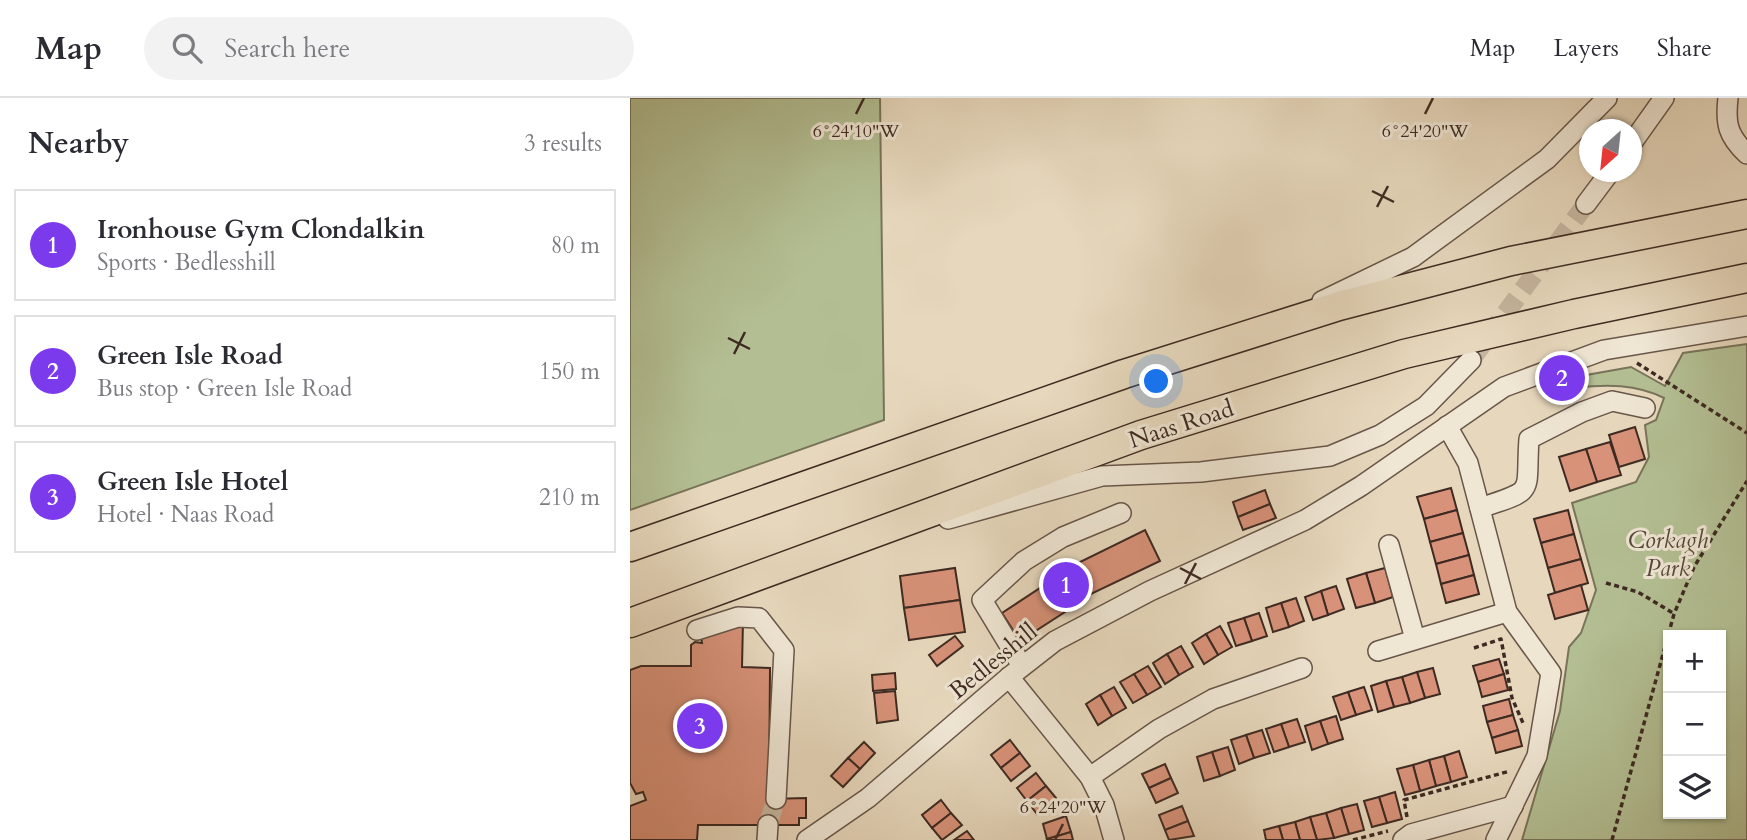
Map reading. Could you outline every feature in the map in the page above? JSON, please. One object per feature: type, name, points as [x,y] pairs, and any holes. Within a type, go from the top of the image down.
[{"type":"highway","points":[[630,547],[1124,374],[1268,328],[1511,261],[1747,214]]},
{"type":"highway","name":"Naas Road","points":[[630,623],[1141,435],[1404,354],[1574,314],[1747,278]]},
{"type":"street","points":[[1268,328],[1413,257],[1547,159],[1607,98]]},
{"type":"street","points":[[1642,129],[1664,98]]},
{"type":"street","points":[[1728,98],[1726,112],[1731,139],[1747,154]]},
{"type":"street","points":[[1586,204],[1602,182]]},
{"type":"street","name":"Bedlesshill","points":[[807,840],[868,798],[1016,671],[1055,641],[1100,615],[1305,520],[1361,486],[1504,387],[1604,350],[1747,326]]},
{"type":"street","points":[[630,633],[904,531],[1102,476],[1215,470],[1330,456],[1380,435],[1426,406],[1472,360]]},
{"type":"street","points":[[1480,508],[1519,495],[1530,480],[1529,439],[1582,412],[1612,401],[1645,408]]},
{"type":"street","points":[[1447,426],[1468,463],[1507,612],[1551,673],[1537,756],[1496,840]]},
{"type":"street","points":[[1114,840],[1104,805],[1090,777],[1016,671],[982,600],[1024,561],[1063,537],[1121,513]]},
{"type":"street","points":[[1389,545],[1415,639]]},
{"type":"street","points":[[1378,651],[1507,612]]},
{"type":"street","points":[[697,630],[738,617],[759,618],[784,650],[776,799]]},
{"type":"street","points":[[1090,777],[1159,729],[1213,699],[1302,668]]},
{"type":"street","points":[[1401,831],[1411,834],[1513,806]]},
{"type":"path","points":[[1643,358],[1632,360],[1747,433]]},
{"type":"path","points":[[1612,840],[1674,614],[1694,567],[1747,481]]},
{"type":"path","points":[[1606,583],[1638,592],[1674,614]]},
{"type":"path","points":[[1474,648],[1501,639],[1512,698],[1516,702],[1525,733]]},
{"type":"path","points":[[1353,840],[1401,831],[1408,818],[1404,800],[1518,769]]},
{"type":"green space","points":[[630,98],[880,98],[884,420],[630,510]]},
{"type":"green space","name":"Corkagh Park","points":[[1747,344],[1747,840],[1522,840],[1560,711],[1569,647],[1581,633],[1596,590],[1572,503],[1636,482],[1649,457],[1645,425],[1656,420],[1664,398],[1621,386],[1576,388],[1581,376],[1631,367],[1665,386],[1683,353]]},
{"type":"building","points":[[1635,427],[1645,459],[1619,467],[1609,435]]},
{"type":"building","points":[[1610,442],[1621,475],[1597,482],[1586,449]]},
{"type":"building","points":[[1586,449],[1597,482],[1570,491],[1559,457]]},
{"type":"building","points":[[1451,488],[1457,510],[1424,519],[1417,497]]},
{"type":"building","points":[[1265,490],[1270,504],[1238,517],[1233,502]]},
{"type":"building","points":[[1270,504],[1276,518],[1243,530],[1238,517]]},
{"type":"building","points":[[1457,510],[1463,533],[1430,542],[1424,519]]},
{"type":"building","points":[[1568,510],[1574,534],[1541,543],[1534,519]]},
{"type":"building","points":[[1145,530],[1160,561],[1091,594],[1076,564]]},
{"type":"building","points":[[1463,533],[1469,555],[1436,564],[1430,542]]},
{"type":"building","points":[[1574,534],[1581,559],[1548,568],[1541,543]]},
{"type":"building","points":[[1469,555],[1474,575],[1441,584],[1436,564]]},
{"type":"building","points":[[1581,559],[1588,583],[1555,593],[1548,568]]},
{"type":"building","points":[[1076,564],[1091,594],[1084,598],[1066,571]]},
{"type":"building","points":[[955,568],[960,600],[904,608],[900,576]]},
{"type":"building","points":[[1385,568],[1393,597],[1375,603],[1366,573]]},
{"type":"building","points":[[1066,571],[1085,599],[1020,641],[1002,613]]},
{"type":"building","points":[[1366,573],[1375,603],[1356,608],[1347,579]]},
{"type":"building","points":[[1474,575],[1479,594],[1446,603],[1441,584]]},
{"type":"building","points":[[1581,585],[1588,610],[1555,619],[1548,595]]},
{"type":"building","points":[[1336,586],[1344,609],[1328,615],[1321,591]]},
{"type":"building","points":[[1321,591],[1328,615],[1313,620],[1305,597]]},
{"type":"building","points":[[1296,598],[1304,621],[1289,627],[1281,603]]},
{"type":"building","points":[[960,600],[965,632],[909,640],[904,608]]},
{"type":"building","points":[[1281,603],[1289,627],[1273,632],[1266,608]]},
{"type":"building","points":[[1259,613],[1267,636],[1252,641],[1244,618]]},
{"type":"building","points":[[1244,618],[1252,641],[1236,646],[1228,623]]},
{"type":"building","points":[[743,621],[742,667],[770,668],[769,799],[806,798],[806,818],[799,818],[799,825],[698,825],[697,840],[630,840],[630,806],[646,800],[643,792],[636,794],[630,783],[630,670],[641,666],[691,666],[691,645],[695,642],[702,643],[701,636]]},
{"type":"building","points":[[1220,626],[1232,647],[1218,655],[1206,634]]},
{"type":"building","points":[[1206,634],[1218,655],[1204,664],[1192,643]]},
{"type":"building","points":[[955,636],[963,646],[937,666],[929,655]]},
{"type":"building","points":[[1181,646],[1193,667],[1179,675],[1167,654]]},
{"type":"building","points":[[1167,654],[1179,675],[1165,684],[1153,663]]},
{"type":"building","points":[[1499,659],[1504,674],[1478,682],[1473,666]]},
{"type":"building","points":[[1148,666],[1161,687],[1147,695],[1134,674]]},
{"type":"building","points":[[1433,668],[1440,694],[1425,698],[1417,672]]},
{"type":"building","points":[[1417,672],[1425,698],[1410,703],[1402,677]]},
{"type":"building","points":[[895,673],[896,689],[873,691],[872,675]]},
{"type":"building","points":[[1134,674],[1147,695],[1133,703],[1120,682]]},
{"type":"building","points":[[1504,674],[1508,690],[1482,697],[1478,682]]},
{"type":"building","points":[[1402,677],[1410,703],[1394,707],[1386,681]]},
{"type":"building","points":[[1386,681],[1394,707],[1378,712],[1371,686]]},
{"type":"building","points":[[1114,687],[1126,708],[1112,716],[1100,695]]},
{"type":"building","points":[[1364,687],[1372,710],[1356,715],[1348,692]]},
{"type":"building","points":[[895,691],[898,720],[877,723],[874,693]]},
{"type":"building","points":[[1348,692],[1356,715],[1341,720],[1333,697]]},
{"type":"building","points":[[1100,695],[1112,716],[1098,725],[1086,704]]},
{"type":"building","points":[[1509,699],[1513,715],[1487,722],[1483,706]]},
{"type":"building","points":[[1513,715],[1518,730],[1492,738],[1487,722]]},
{"type":"building","points":[[1336,716],[1343,739],[1328,744],[1320,721]]},
{"type":"building","points":[[1297,719],[1305,742],[1289,747],[1281,724]]},
{"type":"building","points":[[1320,721],[1328,744],[1312,750],[1305,726]]},
{"type":"building","points":[[1281,724],[1289,747],[1274,752],[1266,729]]},
{"type":"building","points":[[1262,730],[1270,753],[1254,758],[1246,735]]},
{"type":"building","points":[[1518,730],[1522,746],[1496,753],[1492,738]]},
{"type":"building","points":[[1246,735],[1254,758],[1239,764],[1231,740]]},
{"type":"building","points":[[1010,740],[1020,753],[1001,768],[991,755]]},
{"type":"building","points":[[864,742],[875,753],[860,769],[848,758]]},
{"type":"building","points":[[1228,747],[1235,770],[1220,776],[1212,752]]},
{"type":"building","points":[[1459,751],[1467,777],[1451,782],[1444,756]]},
{"type":"building","points":[[1212,752],[1220,776],[1204,781],[1197,757]]},
{"type":"building","points":[[1020,753],[1030,766],[1011,781],[1001,768]]},
{"type":"building","points":[[1444,756],[1451,782],[1436,786],[1429,760]]},
{"type":"building","points":[[848,758],[860,769],[843,787],[831,776]]},
{"type":"building","points":[[1429,760],[1436,786],[1420,791],[1413,765]]},
{"type":"building","points":[[1165,764],[1171,778],[1149,788],[1142,774]]},
{"type":"building","points":[[1413,765],[1420,791],[1405,795],[1397,769]]},
{"type":"building","points":[[1036,773],[1046,786],[1027,801],[1017,788]]},
{"type":"building","points":[[1171,778],[1178,793],[1156,803],[1149,788]]},
{"type":"building","points":[[1046,786],[1056,798],[1037,814],[1027,801]]},
{"type":"building","points":[[1395,792],[1402,819],[1387,823],[1379,797]]},
{"type":"building","points":[[1379,797],[1387,823],[1372,827],[1364,801]]},
{"type":"building","points":[[941,800],[951,813],[932,828],[922,815]]},
{"type":"building","points":[[1357,804],[1364,830],[1349,834],[1341,808]]},
{"type":"building","points":[[1182,806],[1188,821],[1165,830],[1159,815]]},
{"type":"building","points":[[1341,808],[1349,834],[1334,838],[1326,813]]},
{"type":"building","points":[[951,813],[962,825],[942,840],[932,828]]},
{"type":"building","points":[[1326,813],[1334,838],[1317,840],[1310,817]]},
{"type":"building","points":[[1066,816],[1071,832],[1047,839],[1043,824]]},
{"type":"building","points":[[1310,817],[1317,840],[1300,840],[1295,822]]},
{"type":"building","points":[[1188,821],[1194,836],[1169,840],[1165,830]]},
{"type":"building","points":[[1295,822],[1300,840],[1283,840],[1279,826]]},
{"type":"building","points":[[1279,826],[1283,840],[1266,840],[1264,830]]},
{"type":"building","points":[[967,831],[974,840],[954,840]]},
{"type":"building","points":[[1071,832],[1073,840],[1047,839]]},
{"type":"tunnel","points":[[1471,360],[1586,204]]},
{"type":"tunnel","points":[[768,825],[776,799]]},
{"type":"place","name":"Green Isle Road","points":[[1562,378]]},
{"type":"place","name":"Ironhouse Gym Clondalkin","points":[[1066,585]]},
{"type":"place","name":"Green Isle Hotel","points":[[700,726]]}]
